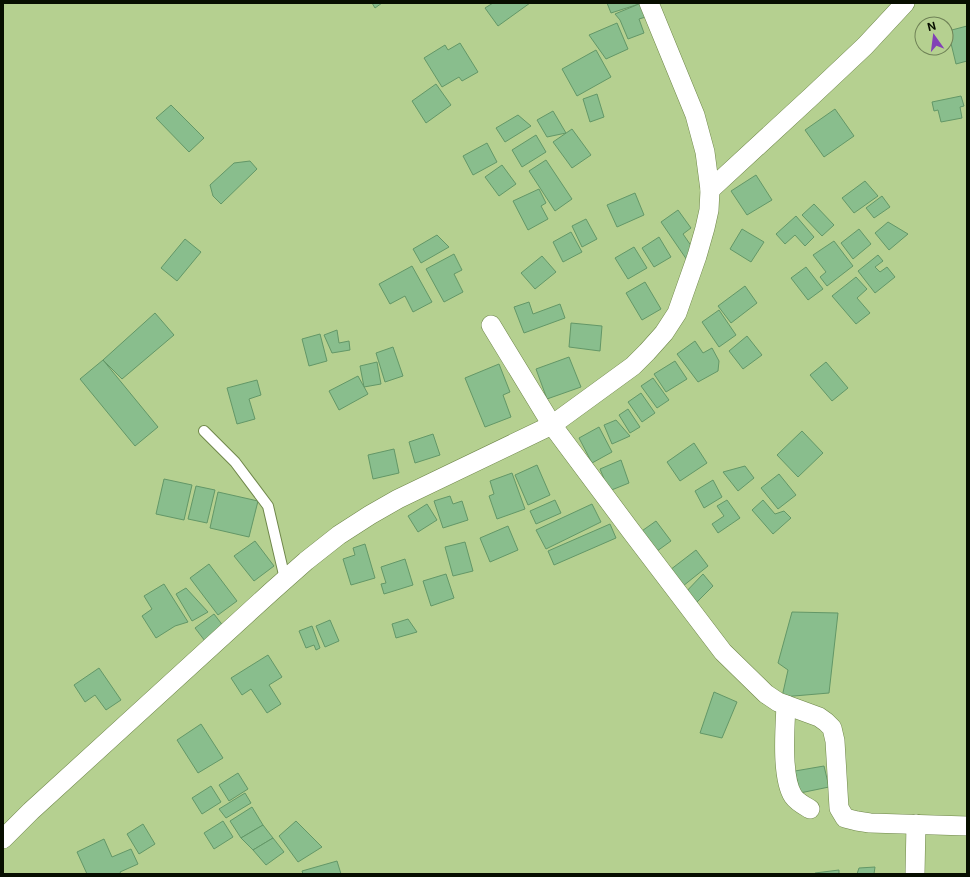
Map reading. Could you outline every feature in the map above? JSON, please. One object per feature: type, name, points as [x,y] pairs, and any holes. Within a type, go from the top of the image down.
[{"type":"street","points":[[3,839],[285,579],[339,535],[398,499],[552,425],[633,366],[664,333],[677,313],[697,256],[709,210],[710,190],[705,152],[695,116],[650,3]]},
{"type":"street","points":[[710,190],[859,52],[905,3]]},
{"type":"street","points":[[491,325],[552,425],[723,652],[766,694],[786,706],[819,717],[832,728],[835,741],[839,808],[845,818],[870,823],[967,826]]},
{"type":"street","points":[[786,706],[785,754],[787,783],[793,796],[800,804],[810,809]]},
{"type":"street","points":[[915,874],[916,824]]},
{"type":"lane","points":[[204,431],[235,462],[268,506],[285,579]]},
{"type":"building","points":[[372,3],[382,3],[375,8]]},
{"type":"building","points":[[493,3],[530,3],[498,26],[485,8]]},
{"type":"building","points":[[607,3],[639,3],[639,4],[611,13]]},
{"type":"building","points":[[644,3],[649,16],[639,19],[644,33],[628,39],[620,20],[615,14]]},
{"type":"building","points":[[617,23],[628,49],[606,59],[589,35]]},
{"type":"building","points":[[967,26],[967,61],[956,64],[954,56],[954,29]]},
{"type":"building","points":[[460,43],[478,72],[462,81],[459,77],[442,87],[424,58],[445,45],[448,50]]},
{"type":"building","points":[[596,50],[611,77],[577,96],[562,69]]},
{"type":"building","points":[[436,84],[451,105],[426,123],[412,101]]},
{"type":"building","points":[[597,94],[604,117],[590,122],[583,99]]},
{"type":"building","points":[[961,96],[964,106],[960,107],[962,118],[941,122],[938,110],[934,111],[932,102]]},
{"type":"building","points":[[171,105],[204,138],[189,152],[156,118]]},
{"type":"building","points":[[835,109],[854,136],[824,157],[805,130]]},
{"type":"building","points":[[553,111],[566,133],[547,137],[537,120]]},
{"type":"building","points":[[518,115],[531,126],[505,142],[496,128]]},
{"type":"building","points":[[572,129],[591,155],[572,168],[553,142]]},
{"type":"building","points":[[536,135],[546,152],[522,167],[512,150]]},
{"type":"building","points":[[487,143],[497,162],[473,175],[463,156]]},
{"type":"building","points":[[546,160],[572,199],[555,211],[529,171]]},
{"type":"building","points":[[250,161],[257,169],[221,204],[213,196],[210,185],[234,163]]},
{"type":"building","points":[[502,165],[516,184],[499,196],[485,177]]},
{"type":"building","points":[[756,175],[772,200],[747,215],[731,191]]},
{"type":"building","points":[[865,181],[878,196],[854,213],[842,198]]},
{"type":"building","points":[[539,189],[546,203],[541,206],[548,219],[528,230],[513,201]]},
{"type":"building","points":[[635,193],[644,215],[617,227],[607,205]]},
{"type":"building","points":[[882,196],[890,207],[874,218],[866,208]]},
{"type":"building","points":[[814,204],[834,225],[822,236],[802,215]]},
{"type":"building","points":[[678,210],[691,228],[683,234],[694,250],[687,260],[661,222]]},
{"type":"building","points":[[796,216],[814,237],[805,246],[795,235],[785,244],[776,234]]},
{"type":"building","points":[[586,219],[597,239],[582,247],[572,226]]},
{"type":"building","points":[[888,222],[908,234],[889,250],[875,233]]},
{"type":"building","points":[[742,229],[764,242],[751,262],[730,249]]},
{"type":"building","points":[[859,229],[871,244],[853,259],[841,243]]},
{"type":"building","points":[[571,232],[582,252],[563,262],[553,242]]},
{"type":"building","points":[[437,235],[449,247],[421,263],[413,249]]},
{"type":"building","points":[[659,237],[671,257],[654,267],[642,248]]},
{"type":"building","points":[[185,239],[201,252],[177,281],[161,268]]},
{"type":"building","points":[[834,241],[853,266],[827,286],[820,277],[826,272],[813,255]]},
{"type":"building","points":[[634,247],[647,268],[628,279],[615,258]]},
{"type":"building","points":[[454,254],[462,270],[454,274],[463,292],[444,302],[426,269]]},
{"type":"building","points":[[878,255],[883,261],[875,267],[880,272],[887,267],[895,277],[875,293],[858,271]]},
{"type":"building","points":[[542,256],[556,272],[535,289],[521,273]]},
{"type":"building","points":[[412,266],[432,302],[413,312],[405,296],[390,304],[379,284]]},
{"type":"building","points":[[806,267],[823,289],[808,300],[791,278]]},
{"type":"building","points":[[856,277],[867,289],[857,298],[870,313],[856,324],[832,296]]},
{"type":"building","points":[[645,282],[661,309],[642,320],[626,293]]},
{"type":"building","points":[[745,286],[757,303],[731,323],[718,306]]},
{"type":"building","points":[[529,302],[533,314],[560,304],[565,318],[524,333],[514,307]]},
{"type":"building","points":[[719,310],[736,335],[719,347],[702,322]]},
{"type":"building","points":[[155,313],[174,335],[122,379],[103,360]]},
{"type":"building","points":[[571,323],[602,326],[600,351],[569,347]]},
{"type":"building","points":[[337,330],[339,343],[349,341],[350,350],[332,353],[324,335]]},
{"type":"building","points":[[320,334],[327,361],[309,366],[302,339]]},
{"type":"building","points":[[747,336],[762,355],[743,369],[729,351]]},
{"type":"building","points":[[695,341],[703,353],[712,348],[719,361],[718,371],[698,382],[677,354]]},
{"type":"building","points":[[393,347],[403,376],[385,382],[376,353]]},
{"type":"building","points":[[569,357],[581,387],[547,399],[536,369]]},
{"type":"building","points":[[103,360],[158,427],[135,446],[80,379]]},
{"type":"building","points":[[675,361],[687,379],[666,392],[654,374]]},
{"type":"building","points":[[377,362],[381,384],[364,387],[360,366]]},
{"type":"building","points":[[826,362],[848,388],[832,401],[810,375]]},
{"type":"building","points":[[499,364],[510,392],[503,395],[511,417],[485,427],[465,378]]},
{"type":"building","points":[[358,376],[368,394],[339,410],[329,391]]},
{"type":"building","points":[[653,378],[669,400],[657,408],[641,386]]},
{"type":"building","points":[[257,380],[261,395],[249,399],[255,419],[237,424],[227,388]]},
{"type":"building","points":[[641,393],[655,413],[642,422],[628,402]]},
{"type":"building","points":[[628,409],[640,427],[630,433],[619,415]]},
{"type":"building","points":[[616,420],[630,436],[612,444],[604,425]]},
{"type":"building","points":[[599,427],[612,452],[592,463],[579,438]]},
{"type":"building","points":[[802,431],[823,453],[798,477],[777,455]]},
{"type":"building","points":[[433,434],[440,455],[415,463],[409,442]]},
{"type":"building","points":[[694,443],[707,463],[680,481],[667,462]]},
{"type":"building","points":[[394,449],[399,473],[373,479],[368,455]]},
{"type":"building","points":[[621,460],[629,483],[609,491],[600,469]]},
{"type":"building","points":[[537,465],[550,495],[528,505],[515,475]]},
{"type":"building","points":[[745,466],[754,478],[738,491],[723,472]]},
{"type":"building","points":[[512,473],[525,509],[497,519],[489,496],[494,494],[490,481]]},
{"type":"building","points":[[779,474],[796,495],[778,509],[761,488]]},
{"type":"building","points":[[164,479],[192,485],[184,520],[156,514]]},
{"type":"building","points":[[713,480],[722,497],[704,508],[695,491]]},
{"type":"building","points":[[196,486],[215,490],[207,523],[188,519]]},
{"type":"building","points":[[218,492],[258,501],[249,537],[210,528]]},
{"type":"building","points":[[450,496],[453,504],[462,501],[468,520],[443,528],[434,501]]},
{"type":"building","points":[[555,500],[561,513],[536,524],[530,511]]},
{"type":"building","points":[[727,500],[740,518],[718,533],[712,524],[724,516],[717,506]]},
{"type":"building","points":[[763,500],[775,514],[784,511],[791,518],[773,534],[752,510]]},
{"type":"building","points":[[427,504],[437,520],[418,532],[408,516]]},
{"type":"building","points":[[592,504],[601,522],[546,549],[536,530]]},
{"type":"building","points":[[656,521],[671,541],[653,554],[639,533]]},
{"type":"building","points":[[610,524],[616,538],[554,565],[548,551]]},
{"type":"building","points":[[508,526],[518,550],[490,562],[480,538]]},
{"type":"building","points":[[255,541],[274,566],[254,581],[234,556]]},
{"type":"building","points":[[465,542],[473,571],[453,576],[445,547]]},
{"type":"building","points":[[365,544],[375,578],[351,585],[343,559],[355,555],[353,548]]},
{"type":"building","points":[[696,550],[708,566],[683,586],[670,570]]},
{"type":"building","points":[[405,559],[413,585],[384,594],[381,584],[386,583],[381,567]]},
{"type":"building","points":[[209,564],[237,601],[218,615],[190,578]]},
{"type":"building","points":[[446,574],[454,598],[431,606],[423,581]]},
{"type":"building","points":[[703,574],[713,586],[690,609],[683,595]]},
{"type":"building","points":[[164,584],[188,622],[175,626],[156,638],[142,616],[152,609],[144,596]]},
{"type":"building","points":[[186,588],[208,612],[192,621],[176,594]]},
{"type":"building","points":[[792,612],[838,613],[829,693],[782,697],[788,670],[778,663]]},
{"type":"building","points":[[214,614],[224,627],[205,641],[195,628]]},
{"type":"building","points":[[408,619],[417,632],[396,638],[392,624]]},
{"type":"building","points":[[330,620],[339,641],[325,647],[316,626]]},
{"type":"building","points":[[312,626],[320,648],[316,650],[314,645],[306,648],[299,631]]},
{"type":"building","points":[[268,655],[282,677],[269,685],[281,704],[267,713],[251,689],[242,695],[231,678]]},
{"type":"building","points":[[99,668],[121,700],[106,710],[95,695],[85,702],[74,685]]},
{"type":"building","points":[[714,692],[737,702],[722,738],[700,733]]},
{"type":"building","points":[[201,724],[223,758],[198,773],[177,740]]},
{"type":"building","points":[[824,766],[829,787],[800,793],[795,771]]},
{"type":"building","points":[[238,773],[248,789],[229,801],[219,785]]},
{"type":"building","points":[[211,786],[221,802],[202,814],[192,798]]},
{"type":"building","points":[[245,793],[251,803],[226,818],[219,809]]},
{"type":"building","points":[[252,807],[263,825],[241,838],[230,821]]},
{"type":"building","points":[[223,821],[233,837],[214,849],[204,833]]},
{"type":"building","points":[[296,821],[322,847],[298,862],[279,836]]},
{"type":"building","points":[[143,824],[155,844],[139,854],[127,834]]},
{"type":"building","points":[[263,825],[273,838],[253,850],[241,838]]},
{"type":"building","points":[[273,838],[284,852],[266,865],[253,850]]},
{"type":"building","points":[[104,839],[112,857],[131,849],[138,864],[120,872],[121,874],[87,874],[77,852]]},
{"type":"building","points":[[337,861],[341,874],[303,874],[302,871]]},
{"type":"building","points":[[875,867],[874,874],[857,874],[859,868]]},
{"type":"building","points":[[839,870],[839,874],[815,874],[815,873]]}]
